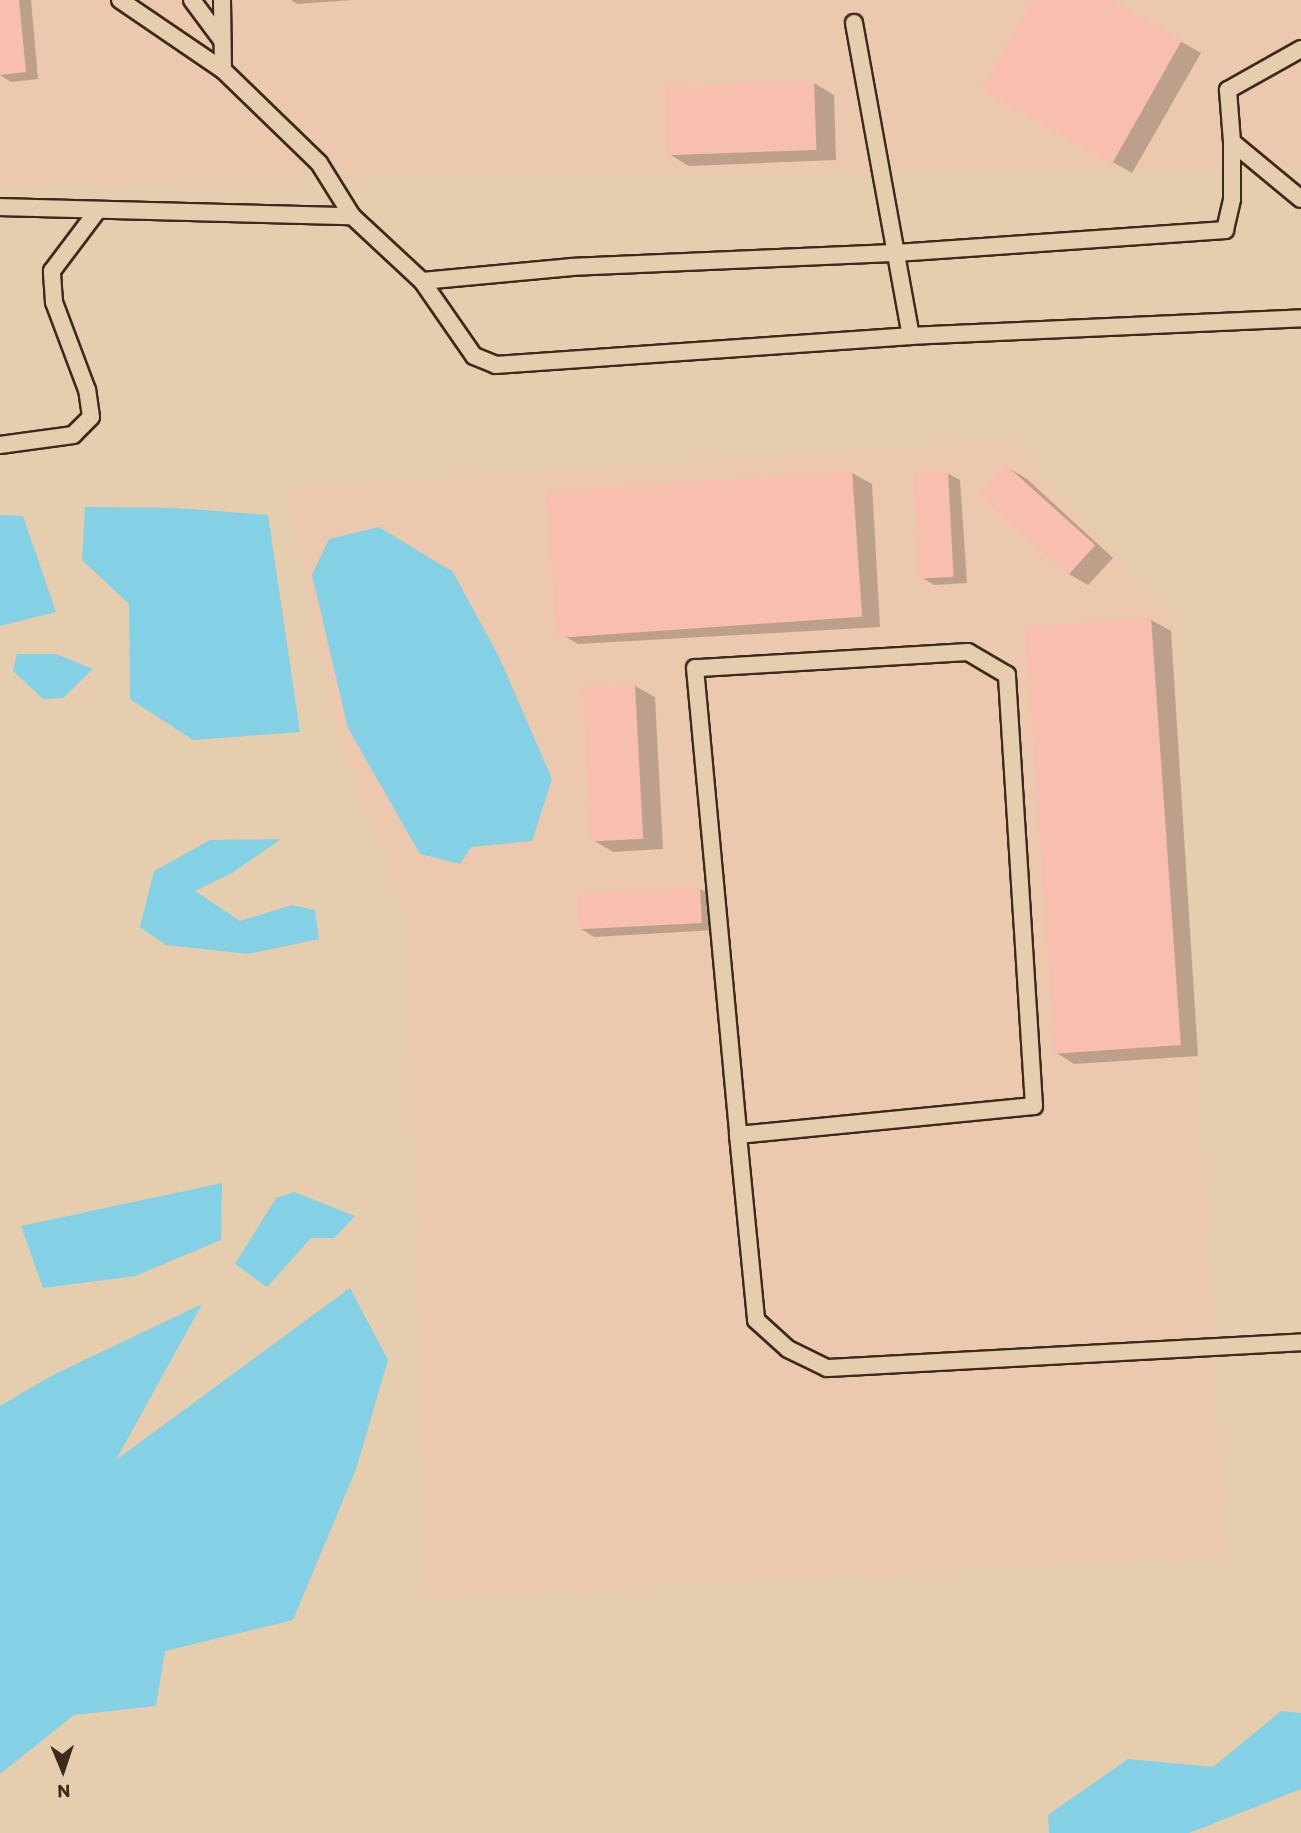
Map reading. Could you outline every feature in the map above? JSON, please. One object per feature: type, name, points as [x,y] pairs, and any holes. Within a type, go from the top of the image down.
[{"type":"lane","points":[[120,0],[223,70],[319,163],[352,216],[422,281],[474,356],[496,365],[911,336],[1301,318]]},
{"type":"lane","points":[[192,0],[222,42]]},
{"type":"lane","points":[[222,0],[223,70]]},
{"type":"lane","points":[[855,23],[911,336]]},
{"type":"lane","points":[[422,281],[572,267],[897,253],[1225,230],[1232,199],[1228,90],[1301,49]]},
{"type":"lane","points":[[1232,142],[1301,199]]},
{"type":"lane","points":[[0,207],[352,216]]},
{"type":"lane","points":[[0,445],[73,435],[91,417],[87,390],[54,302],[52,271],[97,210]]},
{"type":"lane","points":[[738,1135],[1034,1106],[1007,675],[968,652],[695,668],[738,1135],[757,1320],[788,1349],[827,1368],[1301,1342]]},
{"type":"shaded area","points":[[0,0],[1301,0],[1301,167],[154,180],[0,186]]},
{"type":"shaded area","points":[[1010,441],[1171,615],[1225,1555],[428,1598],[408,914],[341,746],[288,489]]},
{"type":"water","points":[[85,507],[177,508],[268,515],[300,732],[193,740],[130,699],[129,604],[82,560]]},
{"type":"water","points":[[0,515],[23,516],[56,612],[0,626]]},
{"type":"water","points":[[379,527],[453,572],[499,657],[552,779],[532,841],[471,847],[460,864],[420,854],[348,728],[312,575],[329,539]]},
{"type":"water","points":[[17,654],[56,654],[93,669],[63,698],[43,699],[13,671]]},
{"type":"water","points":[[281,839],[232,873],[195,891],[240,921],[292,905],[315,910],[319,939],[248,954],[166,945],[140,927],[154,871],[210,840]]},
{"type":"water","points":[[222,1183],[221,1240],[135,1276],[43,1288],[21,1226]]},
{"type":"water","points":[[294,1192],[355,1216],[334,1238],[311,1238],[267,1287],[235,1264],[276,1198]]},
{"type":"water","points":[[350,1288],[388,1360],[356,1469],[293,1620],[165,1651],[156,1706],[74,1715],[0,1774],[0,1406],[51,1376],[202,1304],[116,1460]]},
{"type":"water","points":[[1281,1711],[1301,1713],[1301,1789],[1189,1833],[1049,1833],[1048,1815],[1128,1759],[1213,1767]]},
{"type":"building","points":[[0,0],[19,0],[26,72],[0,75]]},
{"type":"building","points":[[1032,0],[1112,0],[1182,40],[1112,164],[981,89]]},
{"type":"building","points":[[814,81],[816,150],[667,155],[665,86]]},
{"type":"building","points":[[1006,465],[1095,545],[1068,575],[979,495]]},
{"type":"building","points":[[852,471],[862,617],[557,638],[547,492]]},
{"type":"building","points":[[948,471],[954,577],[920,579],[914,473]]},
{"type":"building","points":[[1151,618],[1181,1045],[1055,1054],[1025,627]]},
{"type":"building","points":[[635,684],[643,839],[591,842],[583,687]]},
{"type":"building","points":[[700,887],[702,923],[580,929],[578,893]]}]
